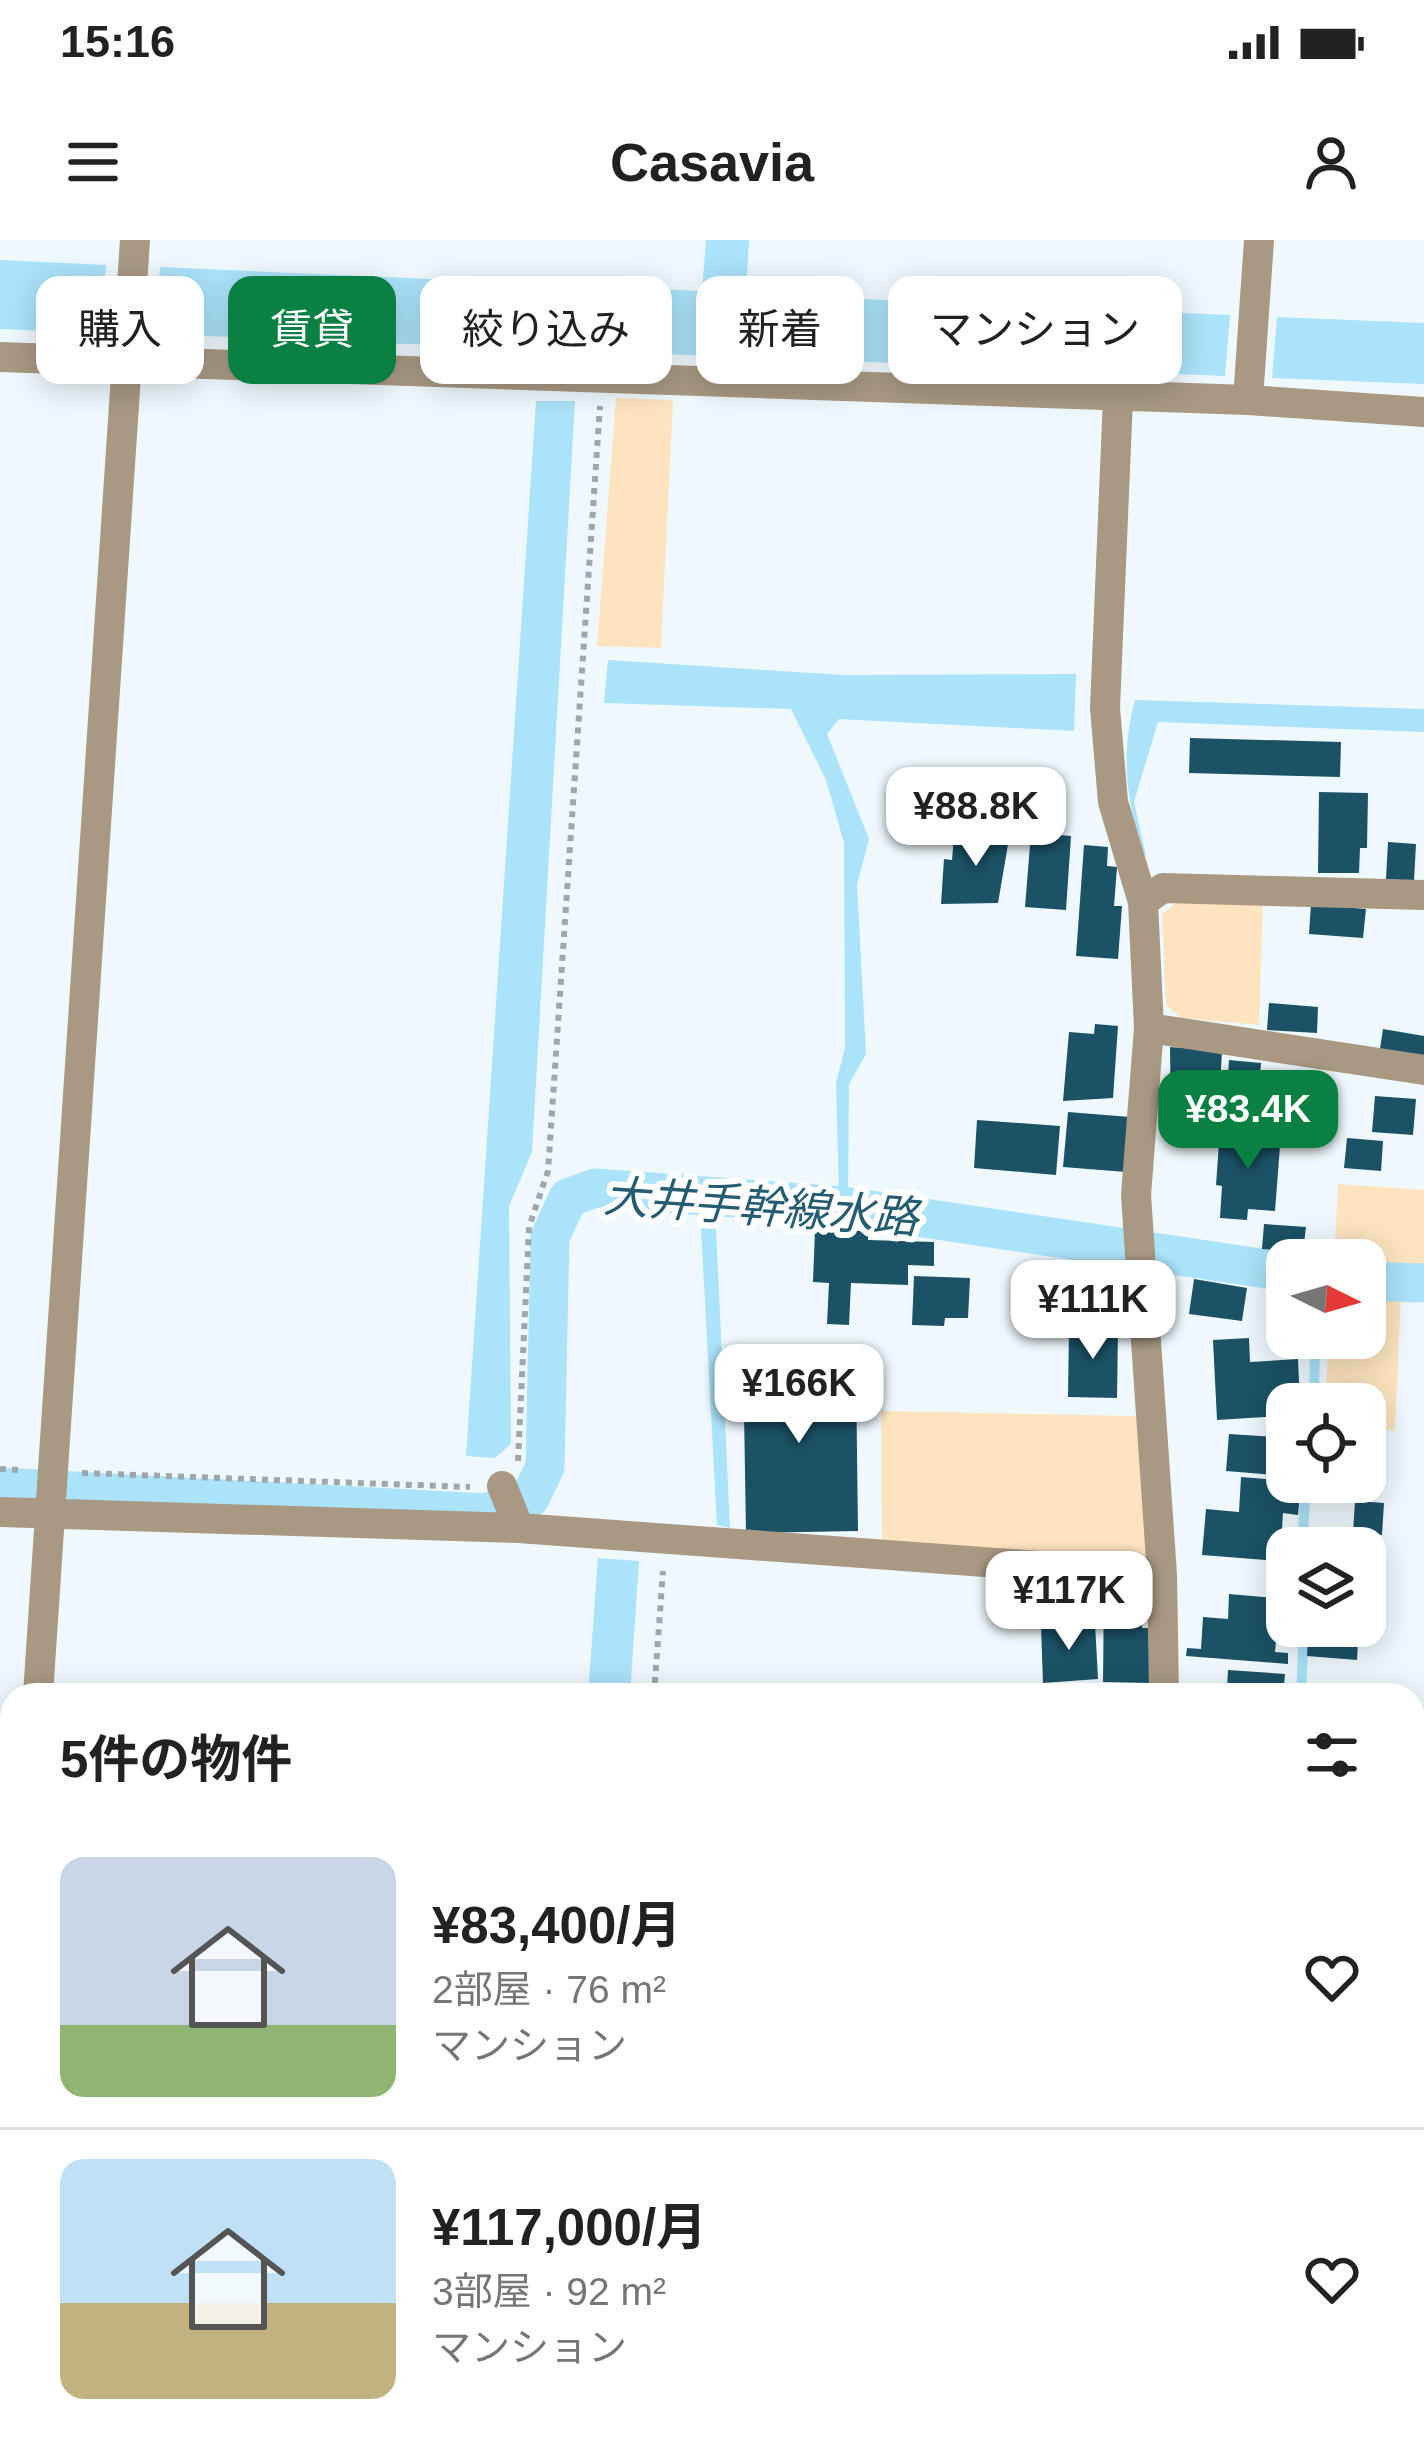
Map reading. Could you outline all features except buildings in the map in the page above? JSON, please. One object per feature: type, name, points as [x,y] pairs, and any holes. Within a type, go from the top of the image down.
[{"type":"street","points":[[133,276],[135,240]]},
{"type":"street","points":[[1248,400],[1259,240]]},
{"type":"street","points":[[0,357],[36,358]]},
{"type":"street","points":[[204,364],[420,372]]},
{"type":"street","points":[[672,382],[1248,400],[1424,412]]},
{"type":"street","points":[[39,1683],[126,384]]},
{"type":"street","points":[[1118,398],[1105,708],[1113,802],[1143,902],[1149,1028],[1136,1195],[1162,1575],[1164,1683]]},
{"type":"street","points":[[1143,902],[1163,888],[1424,895]]},
{"type":"street","points":[[1149,1028],[1424,1070]]},
{"type":"street","points":[[502,1486],[519,1528]]},
{"type":"street","points":[[0,1512],[519,1528],[665,1543],[1162,1575]]},
{"type":"path","points":[[0,1469],[502,1486],[520,1456],[529,1227],[548,1171],[602,384]]},
{"type":"path","points":[[655,1683],[665,1543]]},
{"type":"shaded area","points":[[616,398],[673,400],[661,648],[597,646]]},
{"type":"shaded area","points":[[1180,899],[1263,901],[1259,1025],[1181,1018],[1166,1005],[1162,914]]},
{"type":"shaded area","points":[[1338,1184],[1424,1190],[1424,1270],[1402,1270],[1395,1431],[1386,1430],[1386,1383],[1326,1383],[1328,1359],[1386,1359],[1386,1239],[1335,1239]]},
{"type":"shaded area","points":[[881,1411],[1136,1416],[1149,1566],[882,1547]]},
{"type":"water","points":[[706,240],[749,240],[747,276],[703,276]]},
{"type":"water","points":[[0,260],[106,265],[105,276],[36,276],[36,330],[0,329]]},
{"type":"water","points":[[160,267],[363,276],[228,276],[228,337],[204,336],[204,276],[159,276]]},
{"type":"water","points":[[396,277],[420,279],[420,344],[396,343]]},
{"type":"water","points":[[672,290],[696,291],[696,355],[672,354]]},
{"type":"water","points":[[864,299],[888,300],[888,363],[864,362]]},
{"type":"water","points":[[1182,313],[1230,315],[1225,376],[1182,374]]},
{"type":"water","points":[[1277,317],[1424,323],[1424,384],[1272,378]]},
{"type":"water","points":[[536,401],[575,401],[532,1152],[509,1206],[511,1444],[495,1458],[466,1456]]},
{"type":"water","points":[[608,660],[843,675],[1076,674],[1074,731],[839,719],[827,734],[869,839],[857,885],[866,1054],[849,1084],[848,1195],[839,1194],[836,1083],[845,1048],[844,843],[826,780],[791,709],[604,703]]},
{"type":"water","points":[[1135,700],[1424,709],[1424,732],[1158,722],[1134,802],[1147,860],[1128,781]]},
{"type":"water","points":[[701,1228],[716,1229],[730,1528],[717,1525]]},
{"type":"water","points":[[598,1558],[639,1561],[631,1683],[589,1683]]},
{"type":"waterway","name":"大井手幹線水路","points":[[0,1487],[485,1513],[530,1498],[545,1467],[550,1237],[568,1198],[595,1188],[843,1206],[1266,1269]]},
{"type":"waterway","name":"大井手幹線水路","points":[[1386,1282],[1424,1283]]},
{"type":"waterway","points":[[1314,1383],[1315,1359]]},
{"type":"waterway","points":[[1303,1527],[1305,1503]]},
{"type":"waterway","points":[[1302,1683],[1303,1647]]}]
